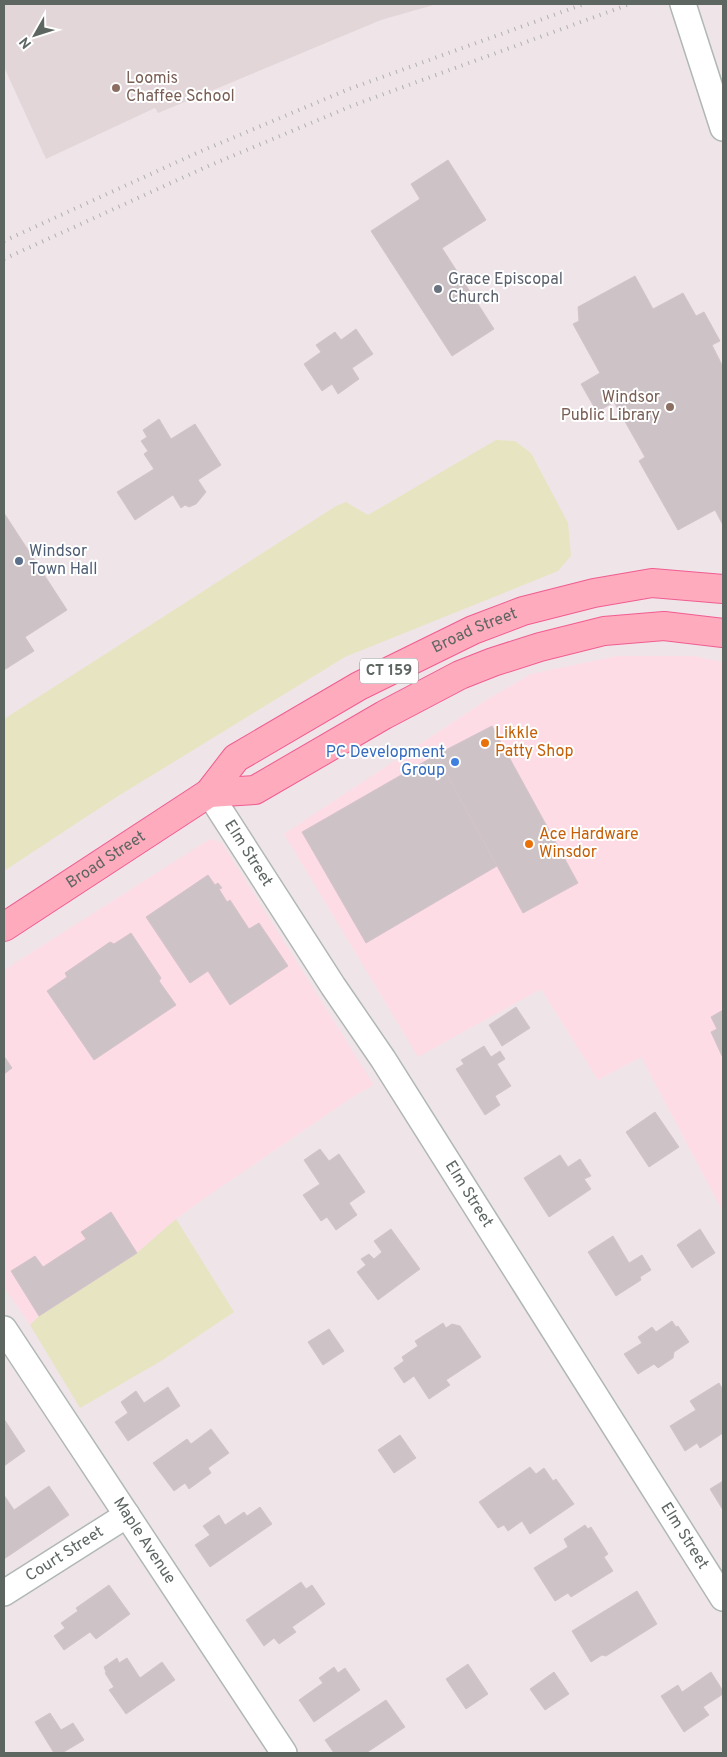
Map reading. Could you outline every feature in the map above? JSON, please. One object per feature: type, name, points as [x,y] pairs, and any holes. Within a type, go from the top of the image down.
[{"type":"main road","name":"Broad Street","points":[[4,927],[209,793],[236,758],[359,686],[473,630],[522,611],[594,593],[652,583],[723,589]]},
{"type":"main road","points":[[594,593],[604,631]]},
{"type":"main road","name":"Broad Street","points":[[209,793],[255,790],[384,715],[460,675],[540,647],[604,631],[664,626],[723,633]]},
{"type":"main road","points":[[473,630],[493,662]]},
{"type":"street","points":[[683,4],[723,128]]},
{"type":"street","name":"Elm Street","points":[[209,793],[333,986],[383,1059],[723,1598]]},
{"type":"street","name":"Maple Avenue","points":[[4,1329],[284,1753]]},
{"type":"street","name":"Court Street","points":[[4,1593],[127,1515]]},
{"type":"shaded area","name":"Loomis Chaffee School","points":[[437,4],[381,20],[158,113],[155,108],[46,159],[4,67],[4,5]]},
{"type":"shaded area","points":[[496,440],[515,441],[531,453],[568,523],[571,556],[558,571],[345,657],[115,798],[4,871],[4,719],[336,506],[346,502],[368,515]]},
{"type":"shaded area","points":[[617,656],[694,656],[723,662],[723,1212],[641,1057],[598,1080],[541,989],[418,1057],[284,834],[488,699],[531,674]]},
{"type":"shaded area","points":[[210,839],[222,843],[374,1085],[357,1094],[202,1200],[176,1219],[137,1253],[39,1316],[30,1325],[4,1287],[4,970]]},
{"type":"shaded area","points":[[176,1219],[234,1312],[161,1361],[80,1408],[30,1325],[39,1316],[137,1253]]},
{"type":"building","name":"Grace Episcopal Church","points":[[448,160],[486,220],[442,248],[494,329],[452,356],[371,231],[420,199],[411,184]]},
{"type":"building","name":"Windsor Public Library","points":[[635,276],[653,309],[683,293],[696,316],[704,312],[720,341],[712,345],[723,367],[723,525],[715,510],[678,530],[639,461],[645,457],[614,402],[597,412],[581,384],[600,373],[573,324],[579,321],[578,307]]},
{"type":"building","points":[[356,329],[373,354],[352,368],[359,379],[338,394],[332,384],[322,391],[304,364],[321,352],[316,345],[335,332],[341,340]]},
{"type":"building","points":[[159,419],[171,439],[195,424],[221,465],[198,480],[206,492],[196,504],[189,507],[185,505],[181,508],[173,495],[135,520],[117,492],[154,469],[144,454],[148,451],[141,441],[147,437],[143,430]]},
{"type":"building","name":"Windsor Town Hall","points":[[4,513],[67,610],[25,637],[34,651],[4,670]]},
{"type":"building","points":[[492,726],[578,883],[523,913],[436,755]]},
{"type":"building","points":[[436,755],[497,866],[366,943],[302,832]]},
{"type":"building","points":[[208,875],[215,885],[218,883],[222,888],[219,889],[227,902],[230,900],[249,929],[259,923],[288,966],[230,1005],[208,971],[190,983],[146,917]]},
{"type":"building","points":[[131,933],[161,978],[159,981],[176,1005],[94,1060],[47,991],[67,977],[65,973],[110,942],[114,944]]},
{"type":"building","points":[[516,1007],[530,1028],[502,1046],[489,1025]]},
{"type":"building","points":[[723,1010],[722,1056],[711,1032],[717,1029],[711,1017]]},
{"type":"building","points":[[484,1046],[491,1057],[500,1051],[505,1059],[497,1064],[511,1086],[495,1096],[500,1105],[485,1115],[456,1069],[464,1064],[461,1060]]},
{"type":"building","points":[[4,1056],[12,1068],[4,1074]]},
{"type":"building","points":[[655,1112],[679,1147],[649,1167],[626,1132]]},
{"type":"building","points":[[320,1149],[329,1161],[339,1154],[365,1192],[349,1203],[357,1215],[336,1230],[327,1217],[321,1221],[303,1195],[320,1184],[304,1160]]},
{"type":"building","points":[[560,1155],[568,1167],[580,1159],[591,1176],[584,1179],[591,1189],[549,1217],[524,1178]]},
{"type":"building","points":[[111,1212],[137,1253],[39,1316],[11,1271],[35,1256],[43,1267],[86,1239],[81,1232]]},
{"type":"building","points":[[391,1229],[420,1269],[378,1300],[357,1272],[366,1265],[361,1259],[369,1254],[374,1259],[382,1252],[374,1241]]},
{"type":"building","points":[[700,1229],[715,1253],[692,1268],[677,1245]]},
{"type":"building","points":[[613,1236],[629,1263],[642,1255],[651,1270],[640,1277],[641,1280],[616,1296],[588,1252]]},
{"type":"building","points":[[672,1321],[676,1327],[678,1326],[689,1342],[674,1352],[673,1358],[658,1368],[654,1364],[638,1374],[624,1354],[642,1343],[638,1337],[652,1327],[656,1332]]},
{"type":"building","points":[[443,1323],[446,1328],[452,1324],[460,1326],[481,1357],[446,1380],[450,1385],[429,1399],[414,1376],[404,1383],[394,1368],[404,1361],[402,1357],[418,1346],[415,1341]]},
{"type":"building","points":[[329,1329],[344,1351],[323,1365],[308,1342]]},
{"type":"building","points":[[719,1383],[723,1390],[723,1433],[700,1448],[697,1443],[685,1451],[670,1426],[696,1410],[690,1401]]},
{"type":"building","points":[[168,1387],[180,1406],[128,1441],[115,1422],[128,1413],[121,1402],[136,1391],[144,1403]]},
{"type":"building","points":[[4,1419],[25,1451],[4,1466]]},
{"type":"building","points":[[211,1429],[229,1453],[208,1468],[211,1473],[189,1489],[185,1483],[174,1491],[153,1463],[187,1439],[191,1444]]},
{"type":"building","points":[[400,1435],[416,1458],[394,1473],[378,1450]]},
{"type":"building","points":[[530,1467],[536,1474],[544,1468],[553,1481],[556,1479],[574,1504],[530,1534],[522,1521],[508,1531],[504,1525],[498,1528],[479,1502]]},
{"type":"building","points":[[723,1481],[723,1510],[710,1489]]},
{"type":"building","points":[[49,1486],[69,1515],[4,1559],[4,1495],[14,1510]]},
{"type":"building","points":[[260,1507],[272,1524],[210,1567],[195,1545],[210,1535],[203,1526],[219,1515],[225,1525],[244,1512],[247,1516]]},
{"type":"building","points":[[585,1525],[588,1529],[591,1527],[608,1554],[604,1557],[613,1571],[571,1597],[568,1593],[555,1601],[534,1568],[568,1547],[564,1539]]},
{"type":"building","points":[[301,1582],[306,1589],[312,1585],[325,1604],[292,1627],[296,1632],[279,1644],[274,1638],[264,1646],[246,1620]]},
{"type":"building","points":[[109,1585],[130,1614],[96,1639],[90,1632],[64,1650],[54,1636],[65,1628],[61,1623],[78,1611],[76,1608]]},
{"type":"building","points":[[637,1591],[657,1624],[606,1656],[602,1655],[591,1662],[572,1631]]},
{"type":"building","points":[[117,1658],[119,1663],[127,1658],[140,1678],[162,1662],[175,1680],[126,1714],[109,1690],[114,1687],[105,1673],[104,1667]]},
{"type":"building","points":[[468,1664],[488,1694],[466,1709],[446,1679]]},
{"type":"building","points":[[334,1667],[338,1673],[345,1668],[360,1690],[314,1722],[299,1700],[323,1683],[319,1678]]},
{"type":"building","points":[[554,1672],[569,1694],[545,1710],[530,1689]]},
{"type":"building","points":[[711,1672],[723,1694],[703,1707],[709,1715],[684,1732],[661,1696],[678,1685],[682,1692]]},
{"type":"building","points":[[386,1700],[405,1727],[366,1753],[334,1753],[325,1740]]},
{"type":"building","points":[[50,1713],[61,1730],[73,1723],[84,1740],[62,1753],[54,1753],[35,1722]]},
{"type":"railway","points":[[4,241],[199,152],[349,89],[584,4]]},
{"type":"railway","points":[[4,259],[206,167],[354,105],[630,4]]},
{"type":"place","name":"Loomis Chaffee School","points":[[116,88]]},
{"type":"place","name":"Grace Episcopal Church","points":[[438,289]]},
{"type":"place","name":"Windsor Public Library","points":[[670,407]]},
{"type":"place","name":"Windsor Town Hall","points":[[19,561]]},
{"type":"place","name":"Likkle Patty Shop","points":[[485,743]]},
{"type":"place","name":"PC Development Group","points":[[455,762]]},
{"type":"place","name":"Ace Hardware Winsdor","points":[[529,844]]}]
